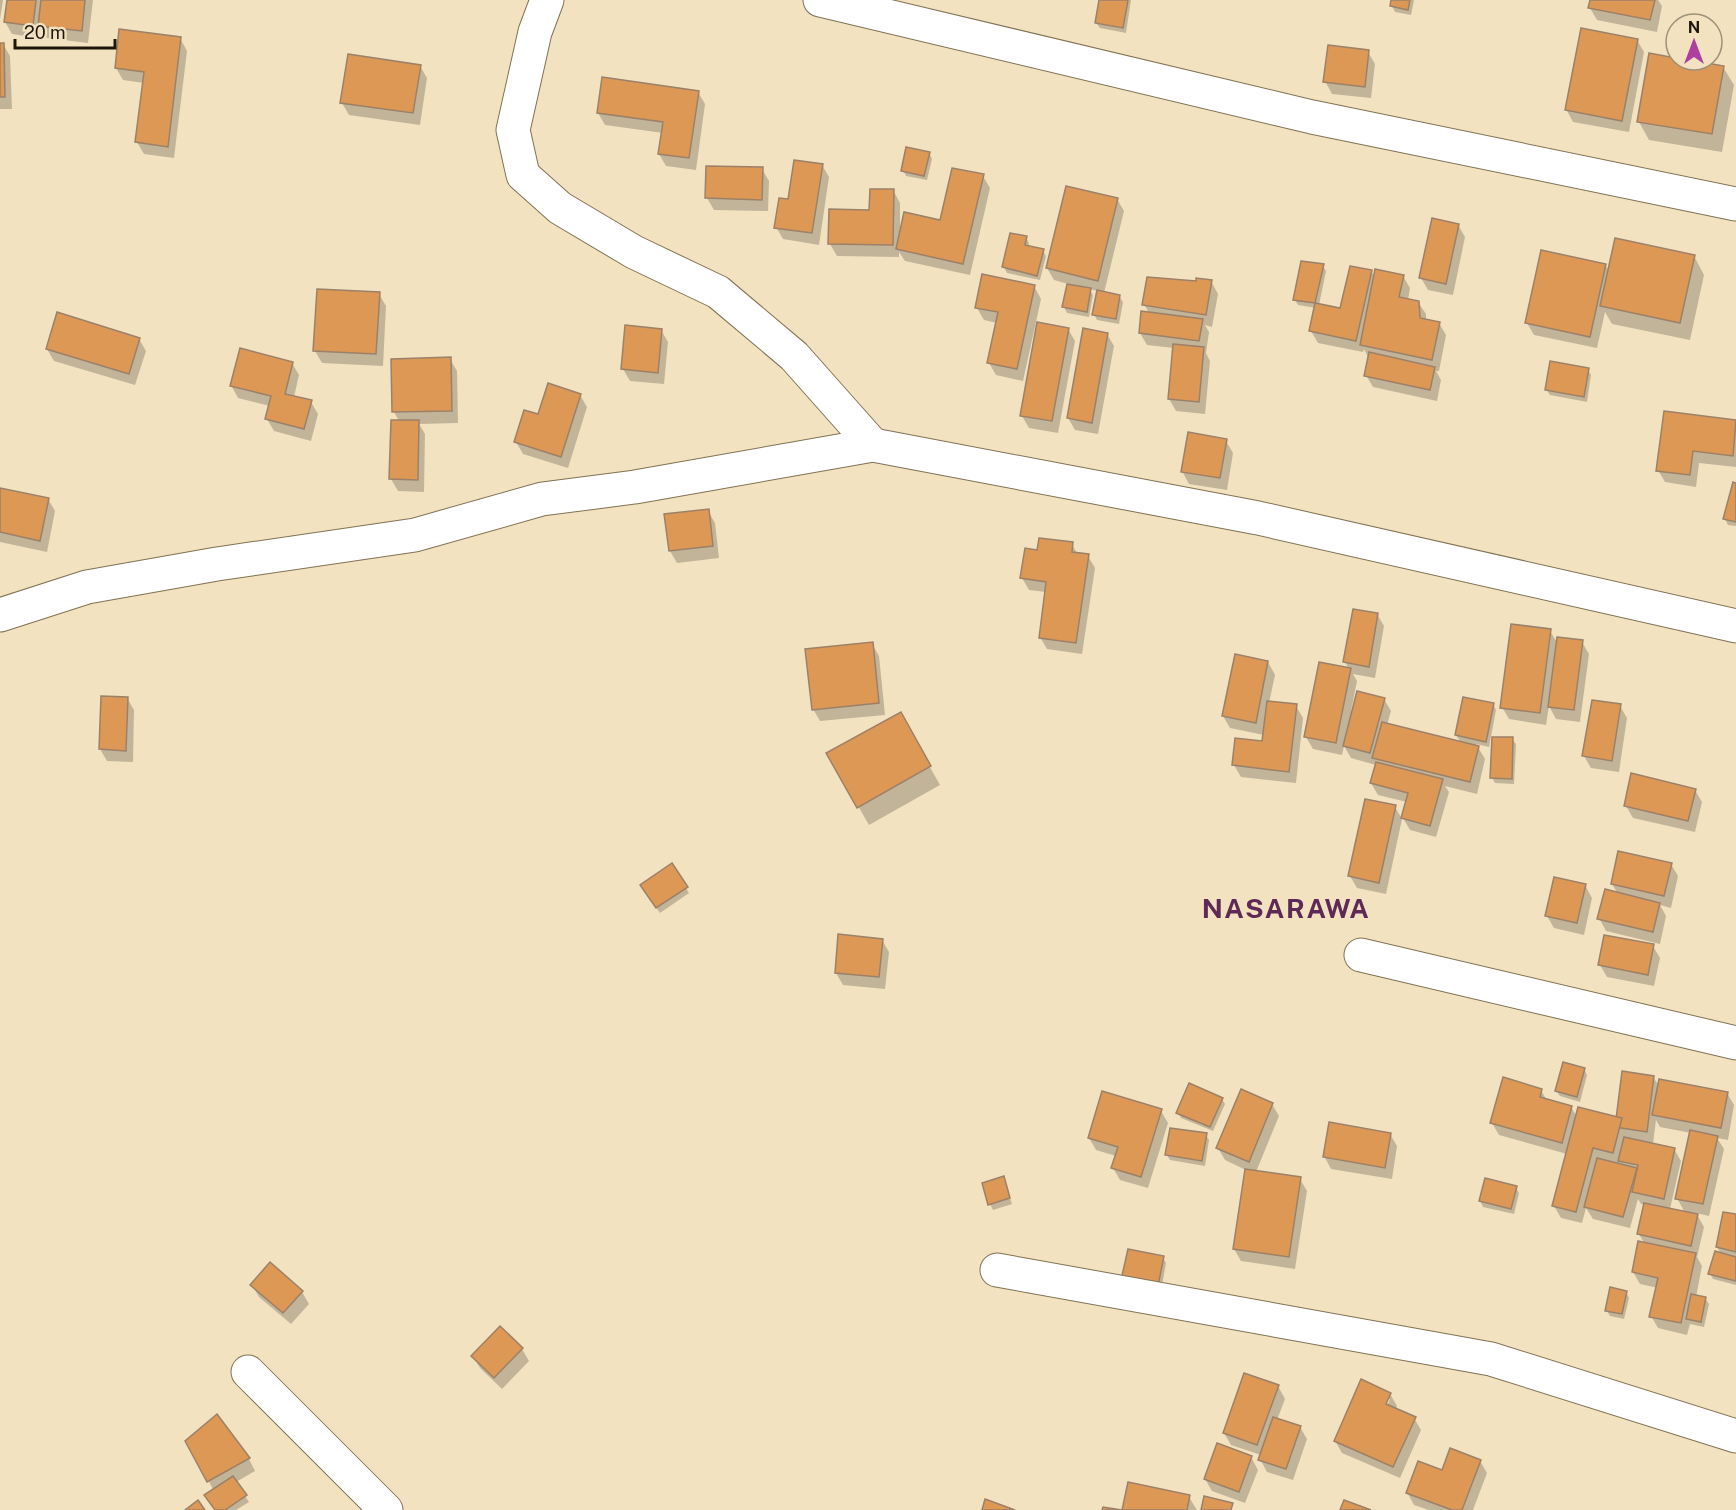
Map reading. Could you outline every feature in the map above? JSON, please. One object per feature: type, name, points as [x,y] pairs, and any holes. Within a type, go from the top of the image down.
[{"type":"street","points":[[547,0],[535,32],[513,130],[523,175],[560,208],[606,236],[718,292],[794,356],[873,446]]},
{"type":"street","points":[[820,0],[1312,117],[1736,204]]},
{"type":"street","points":[[0,615],[87,587],[217,564],[415,535],[542,499],[635,487],[873,446],[1258,518],[1736,626]]},
{"type":"street","points":[[1361,955],[1736,1043]]},
{"type":"street","points":[[997,1270],[1491,1359],[1736,1436]]},
{"type":"street","points":[[248,1372],[386,1510]]},
{"type":"building","points":[[7,0],[36,0],[33,26],[4,22]]},
{"type":"building","points":[[41,0],[85,0],[82,31],[38,26]]},
{"type":"building","points":[[1099,0],[1128,0],[1123,28],[1095,23]]},
{"type":"building","points":[[1391,0],[1410,0],[1408,10],[1390,6]]},
{"type":"building","points":[[1590,0],[1655,0],[1650,20],[1588,8]]},
{"type":"building","points":[[1581,28],[1638,39],[1622,121],[1565,110]]},
{"type":"building","points":[[119,29],[181,37],[168,147],[135,142],[144,72],[115,68]]},
{"type":"building","points":[[0,43],[4,43],[5,97],[0,97]]},
{"type":"building","points":[[1328,45],[1369,50],[1365,87],[1323,82]]},
{"type":"building","points":[[1649,53],[1664,56],[1664,72],[1723,72],[1712,134],[1637,122]]},
{"type":"building","points":[[348,54],[421,65],[413,113],[340,103]]},
{"type":"building","points":[[602,77],[699,91],[689,158],[658,154],[663,122],[597,113]]},
{"type":"building","points":[[906,147],[930,152],[924,176],[901,171]]},
{"type":"building","points":[[794,160],[823,164],[812,233],[774,228],[779,198],[788,199]]},
{"type":"building","points":[[706,166],[763,167],[762,200],[705,198]]},
{"type":"building","points":[[952,168],[984,174],[963,264],[896,249],[904,212],[940,220]]},
{"type":"building","points":[[1066,186],[1118,198],[1098,281],[1046,268]]},
{"type":"building","points":[[870,189],[894,189],[893,245],[828,244],[829,209],[869,210]]},
{"type":"building","points":[[1432,218],[1459,224],[1446,284],[1419,278]]},
{"type":"building","points":[[1010,233],[1027,236],[1025,245],[1044,249],[1037,276],[1002,267]]},
{"type":"building","points":[[1615,238],[1695,255],[1680,323],[1600,306]]},
{"type":"building","points":[[1541,250],[1606,264],[1590,337],[1525,323]]},
{"type":"building","points":[[1301,261],[1324,264],[1315,303],[1293,300]]},
{"type":"building","points":[[1350,266],[1372,270],[1356,341],[1309,331],[1315,303],[1340,308]]},
{"type":"building","points":[[1375,269],[1404,275],[1399,297],[1419,301],[1420,318],[1440,322],[1432,360],[1360,345]]},
{"type":"building","points":[[982,274],[1035,285],[1017,369],[987,363],[998,312],[975,308]]},
{"type":"building","points":[[1147,277],[1212,280],[1206,315],[1142,305]]},
{"type":"building","points":[[1067,284],[1091,288],[1087,312],[1062,307]]},
{"type":"building","points":[[317,289],[380,292],[376,354],[313,351]]},
{"type":"building","points":[[1097,290],[1120,295],[1116,319],[1092,315]]},
{"type":"building","points":[[1141,311],[1203,319],[1199,341],[1139,333]]},
{"type":"building","points":[[57,312],[140,338],[129,374],[46,349]]},
{"type":"building","points":[[1037,322],[1069,328],[1052,421],[1020,416]]},
{"type":"building","points":[[625,325],[662,329],[658,373],[621,369]]},
{"type":"building","points":[[1083,328],[1108,333],[1092,423],[1067,418]]},
{"type":"building","points":[[1173,344],[1204,347],[1199,402],[1168,399]]},
{"type":"building","points":[[240,348],[293,362],[285,394],[312,400],[304,429],[265,419],[271,396],[230,386]]},
{"type":"building","points":[[1369,352],[1435,367],[1430,390],[1364,376]]},
{"type":"building","points":[[451,357],[452,411],[392,412],[391,359]]},
{"type":"building","points":[[1550,361],[1589,368],[1584,397],[1545,390]]},
{"type":"building","points":[[548,383],[581,394],[561,457],[514,442],[524,410],[538,414]]},
{"type":"building","points":[[1664,411],[1736,420],[1733,456],[1693,451],[1690,475],[1656,471]]},
{"type":"building","points":[[391,420],[419,420],[418,480],[389,479]]},
{"type":"building","points":[[1188,432],[1227,439],[1220,478],[1181,472]]},
{"type":"building","points":[[1733,482],[1736,483],[1736,522],[1723,519]]},
{"type":"building","points":[[0,488],[49,498],[40,541],[0,532]]},
{"type":"building","points":[[709,509],[713,546],[669,551],[664,514]]},
{"type":"building","points":[[1039,538],[1073,542],[1072,552],[1089,554],[1076,643],[1039,638],[1046,582],[1020,578],[1025,548],[1037,550]]},
{"type":"building","points":[[1353,609],[1378,613],[1369,667],[1343,662]]},
{"type":"building","points":[[1511,624],[1551,629],[1540,713],[1500,708]]},
{"type":"building","points":[[1557,637],[1583,640],[1574,710],[1548,707]]},
{"type":"building","points":[[873,642],[879,703],[812,710],[805,649]]},
{"type":"building","points":[[1235,654],[1268,661],[1256,723],[1222,716]]},
{"type":"building","points":[[1319,662],[1351,668],[1336,743],[1304,737]]},
{"type":"building","points":[[1357,691],[1385,698],[1370,753],[1343,746]]},
{"type":"building","points":[[101,696],[128,697],[126,751],[99,749]]},
{"type":"building","points":[[1463,697],[1494,703],[1486,742],[1455,735]]},
{"type":"building","points":[[1592,700],[1621,704],[1612,761],[1582,756]]},
{"type":"building","points":[[1267,701],[1297,704],[1289,772],[1232,765],[1235,738],[1262,741]]},
{"type":"building","points":[[901,712],[931,766],[857,808],[826,753]]},
{"type":"building","points":[[1382,722],[1479,746],[1470,782],[1372,758]]},
{"type":"building","points":[[1492,737],[1513,737],[1512,779],[1490,778]]},
{"type":"building","points":[[1376,762],[1443,779],[1430,826],[1401,818],[1408,793],[1370,783]]},
{"type":"building","points":[[1631,773],[1696,789],[1688,821],[1624,806]]},
{"type":"building","points":[[1365,799],[1396,805],[1379,883],[1348,876]]},
{"type":"building","points":[[1618,851],[1672,863],[1664,896],[1611,884]]},
{"type":"building","points":[[672,863],[688,887],[656,908],[640,885]]},
{"type":"building","points":[[1554,877],[1586,884],[1577,923],[1545,916]]},
{"type":"building","points":[[1605,889],[1660,903],[1653,932],[1597,919]]},
{"type":"building","points":[[838,934],[883,939],[879,977],[835,973]]},
{"type":"building","points":[[1604,935],[1654,944],[1648,975],[1598,965]]},
{"type":"building","points":[[1563,1062],[1585,1068],[1577,1097],[1555,1091]]},
{"type":"building","points":[[1622,1071],[1654,1076],[1647,1132],[1615,1127]]},
{"type":"building","points":[[1503,1077],[1542,1089],[1540,1097],[1572,1106],[1562,1143],[1490,1123]]},
{"type":"building","points":[[1659,1079],[1728,1092],[1721,1128],[1652,1115]]},
{"type":"building","points":[[1189,1083],[1223,1098],[1210,1127],[1176,1113]]},
{"type":"building","points":[[1241,1089],[1273,1103],[1249,1162],[1216,1148]]},
{"type":"building","points":[[1102,1091],[1162,1109],[1141,1177],[1111,1168],[1118,1147],[1088,1138]]},
{"type":"building","points":[[1578,1107],[1622,1118],[1613,1153],[1593,1148],[1576,1212],[1552,1206]]},
{"type":"building","points":[[1329,1122],[1391,1133],[1385,1168],[1323,1157]]},
{"type":"building","points":[[1170,1128],[1207,1133],[1202,1161],[1165,1155]]},
{"type":"building","points":[[1690,1130],[1718,1136],[1703,1204],[1675,1199]]},
{"type":"building","points":[[1624,1137],[1675,1148],[1664,1199],[1632,1192],[1638,1165],[1618,1161]]},
{"type":"building","points":[[1597,1158],[1637,1168],[1623,1217],[1584,1207]]},
{"type":"building","points":[[1245,1169],[1301,1177],[1289,1257],[1233,1249]]},
{"type":"building","points":[[1004,1176],[1010,1198],[988,1205],[982,1183]]},
{"type":"building","points":[[1485,1178],[1517,1186],[1511,1209],[1479,1201]]},
{"type":"building","points":[[1644,1203],[1698,1214],[1691,1246],[1637,1234]]},
{"type":"building","points":[[1723,1212],[1736,1214],[1736,1252],[1716,1247]]},
{"type":"building","points":[[1638,1241],[1696,1253],[1681,1323],[1649,1317],[1658,1278],[1632,1272]]},
{"type":"building","points":[[1128,1249],[1164,1256],[1158,1286],[1121,1280]]},
{"type":"building","points":[[1715,1251],[1736,1257],[1736,1281],[1708,1274]]},
{"type":"building","points":[[270,1262],[303,1291],[283,1313],[250,1285]]},
{"type":"building","points":[[1610,1287],[1627,1291],[1622,1314],[1605,1311]]},
{"type":"building","points":[[1691,1294],[1706,1297],[1701,1322],[1686,1319]]},
{"type":"building","points":[[500,1326],[523,1348],[494,1378],[471,1356]]},
{"type":"building","points":[[1244,1373],[1279,1385],[1257,1445],[1223,1433]]},
{"type":"building","points":[[1361,1379],[1391,1393],[1386,1404],[1416,1417],[1393,1467],[1334,1441]]},
{"type":"building","points":[[217,1414],[250,1458],[207,1482],[185,1441]]},
{"type":"building","points":[[1273,1417],[1301,1426],[1286,1469],[1258,1460]]},
{"type":"building","points":[[1217,1443],[1252,1456],[1239,1492],[1204,1479]]},
{"type":"building","points":[[1450,1448],[1481,1460],[1462,1510],[1452,1510],[1406,1493],[1418,1461],[1442,1470]]},
{"type":"building","points":[[233,1476],[247,1495],[225,1510],[215,1510],[204,1495]]},
{"type":"building","points":[[1128,1482],[1190,1495],[1187,1510],[1122,1510]]},
{"type":"building","points":[[1204,1496],[1233,1503],[1231,1510],[1201,1510]]},
{"type":"building","points":[[985,1499],[1015,1510],[982,1510]]},
{"type":"building","points":[[198,1500],[205,1510],[185,1510]]},
{"type":"building","points":[[1344,1500],[1371,1510],[1340,1510]]},
{"type":"building","points":[[1103,1507],[1122,1510],[1102,1510]]},
{"type":"district","name":"NASARAWA","points":[[1286,909]]}]
